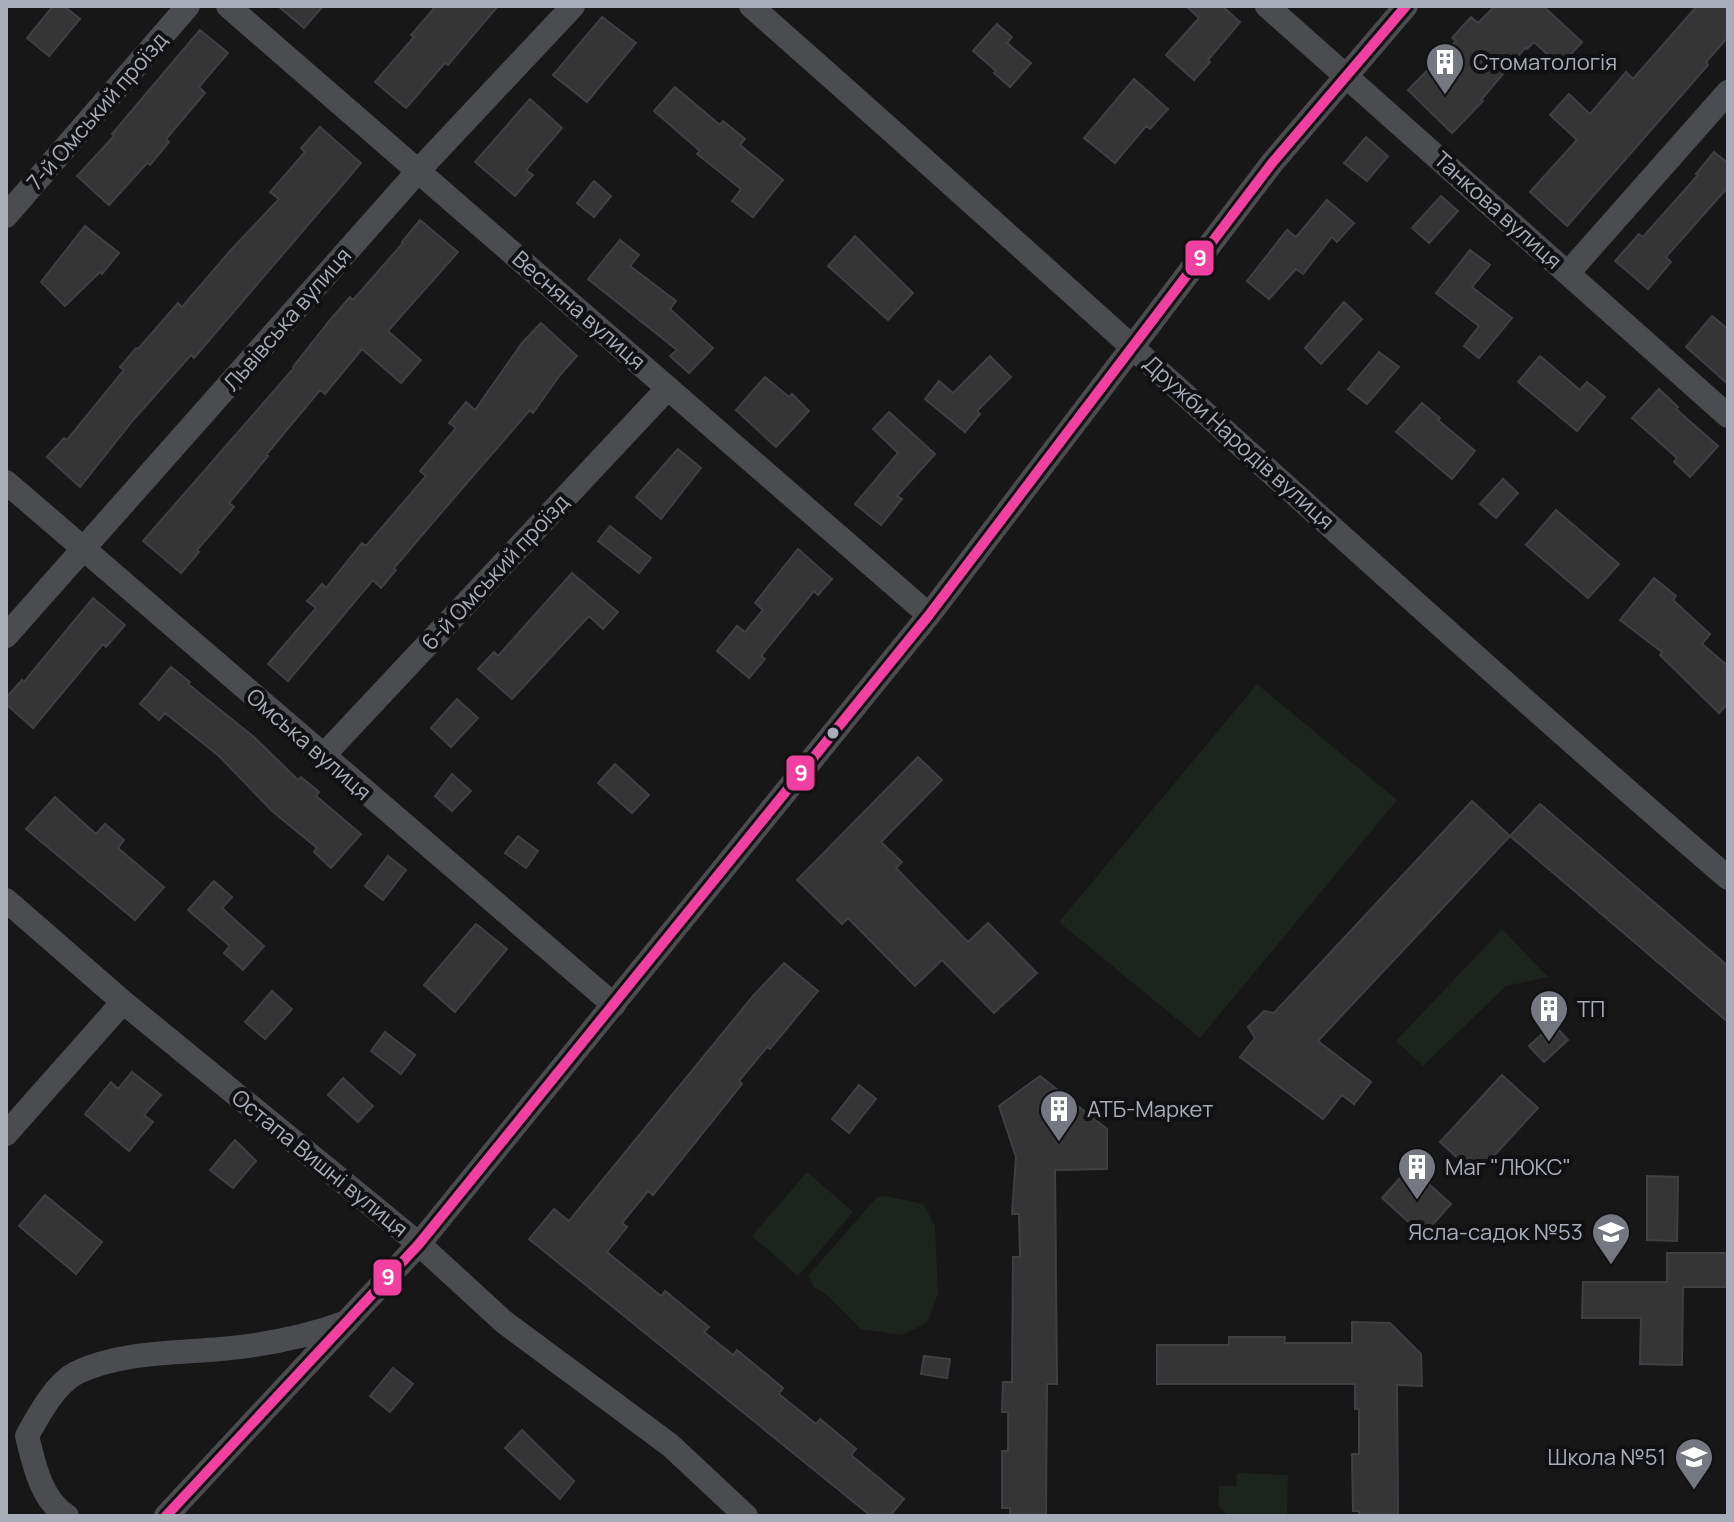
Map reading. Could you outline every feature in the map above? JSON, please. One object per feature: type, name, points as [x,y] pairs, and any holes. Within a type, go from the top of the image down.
[{"type":"street","name":"7-й Омський проїзд","points":[[6,216],[188,6]]},
{"type":"street","name":"Весняна вулиця","points":[[228,6],[929,615]]},
{"type":"street","name":"Львівська вулиця","points":[[6,636],[419,170],[573,6]]},
{"type":"street","name":"Дружби Народів вулиця","points":[[751,6],[1594,762],[1728,878]]},
{"type":"street","name":"Танкова вулиця","points":[[1267,6],[1728,416]]},
{"type":"street","points":[[166,1516],[419,1244],[929,615],[1272,163],[1406,6]]},
{"type":"street","points":[[1568,273],[1728,92]]},
{"type":"street","name":"6-й Омський проїзд","points":[[323,756],[668,388]]},
{"type":"street","name":"Омська вулиця","points":[[6,482],[614,1005]]},
{"type":"street","name":"Остапа Вишні вулиця","points":[[6,900],[123,1002],[419,1244],[504,1322],[670,1445],[746,1516]]},
{"type":"street","points":[[6,1134],[123,1002]]},
{"type":"street","points":[[67,1516],[58,1510],[37,1476],[27,1436],[43,1406],[73,1374],[110,1362],[161,1354],[272,1343],[351,1320]]},
{"type":"shaded area","points":[[1257,684],[1397,800],[1200,1038],[1059,922]]},
{"type":"shaded area","points":[[1502,929],[1548,977],[1506,986],[1423,1066],[1396,1041]]},
{"type":"shaded area","points":[[807,1172],[853,1212],[798,1276],[752,1236]]},
{"type":"shaded area","points":[[877,1197],[923,1204],[935,1226],[938,1294],[927,1323],[902,1335],[861,1329],[826,1294],[814,1287],[808,1276]]},
{"type":"shaded area","points":[[1237,1473],[1288,1475],[1287,1516],[1228,1516],[1218,1506],[1219,1486],[1236,1486]]},
{"type":"building","points":[[53,6],[64,6],[80,19],[49,56],[27,38]]},
{"type":"building","points":[[278,6],[323,6],[304,28]]},
{"type":"building","points":[[436,6],[498,6],[406,108],[375,82]]},
{"type":"building","points":[[1186,6],[1222,6],[1240,22],[1194,80],[1166,55],[1199,18]]},
{"type":"building","points":[[1495,6],[1543,6],[1582,42],[1560,66],[1534,42],[1526,47],[1483,101],[1452,133],[1408,90],[1456,41],[1452,38],[1471,17],[1478,23]]},
{"type":"building","points":[[1697,6],[1728,6],[1728,37],[1706,62],[1708,65],[1567,226],[1530,192],[1577,140],[1550,115],[1569,94],[1590,114],[1626,72],[1633,79]]},
{"type":"building","points":[[602,17],[636,43],[587,102],[553,75]]},
{"type":"building","points":[[997,24],[1012,37],[1007,43],[1031,63],[1010,87],[973,51]]},
{"type":"building","points":[[200,30],[228,53],[199,87],[205,93],[166,139],[169,142],[109,205],[77,176],[114,136],[112,134]]},
{"type":"building","points":[[1134,79],[1168,109],[1150,129],[1146,126],[1115,163],[1084,138]]},
{"type":"building","points":[[675,87],[720,125],[723,121],[745,139],[740,145],[783,180],[753,217],[732,201],[741,189],[697,154],[700,151],[654,111]]},
{"type":"building","points":[[530,99],[562,128],[526,170],[533,175],[515,196],[475,162]]},
{"type":"building","points":[[320,127],[361,163],[194,358],[191,355],[134,419],[80,487],[47,457],[64,438],[67,440],[124,370],[120,367],[136,348],[178,303],[182,307],[279,199],[270,192],[305,152],[301,148]]},
{"type":"building","points":[[1366,137],[1388,156],[1367,181],[1344,163]]},
{"type":"building","points":[[1714,152],[1728,163],[1728,187],[1666,257],[1671,262],[1648,289],[1615,261],[1639,234],[1643,237],[1698,175]]},
{"type":"building","points":[[594,181],[611,196],[594,217],[577,203]]},
{"type":"building","points":[[1441,196],[1458,211],[1429,243],[1412,228]]},
{"type":"building","points":[[1327,200],[1354,223],[1337,242],[1332,237],[1303,274],[1296,269],[1269,299],[1247,281],[1287,230],[1296,237]]},
{"type":"building","points":[[420,220],[458,252],[388,331],[421,360],[401,383],[362,349],[325,394],[320,390],[266,455],[229,503],[234,507],[181,573],[143,541],[294,368],[330,320],[350,297],[353,300]]},
{"type":"building","points":[[85,226],[119,253],[102,274],[100,272],[65,306],[41,282]]},
{"type":"building","points":[[855,236],[913,293],[888,320],[828,266]]},
{"type":"building","points":[[620,240],[639,255],[630,266],[676,301],[670,309],[713,348],[689,373],[670,356],[677,350],[588,279]]},
{"type":"building","points":[[1470,250],[1490,265],[1472,287],[1512,318],[1479,358],[1464,346],[1479,326],[1436,293]]},
{"type":"building","points":[[1344,302],[1362,319],[1321,364],[1305,348]]},
{"type":"building","points":[[1712,316],[1728,329],[1728,384],[1686,347]]},
{"type":"building","points":[[541,323],[577,356],[533,413],[530,410],[394,568],[396,570],[381,588],[373,580],[288,681],[268,664],[316,608],[307,601],[322,584],[326,588],[362,543],[366,546],[426,476],[420,471],[456,428],[449,423],[466,402],[475,410],[522,343]]},
{"type":"building","points":[[1379,352],[1399,367],[1367,404],[1348,389]]},
{"type":"building","points":[[990,356],[1011,377],[977,411],[980,414],[965,432],[925,399],[939,381],[953,393]]},
{"type":"building","points":[[1540,356],[1580,390],[1587,382],[1605,397],[1577,431],[1518,382]]},
{"type":"building","points":[[765,377],[789,397],[792,394],[809,411],[776,447],[736,410]]},
{"type":"building","points":[[1659,389],[1678,407],[1676,409],[1718,446],[1690,477],[1674,462],[1677,458],[1632,418]]},
{"type":"building","points":[[1422,403],[1475,451],[1452,479],[1396,432]]},
{"type":"building","points":[[889,412],[935,454],[897,496],[902,499],[881,525],[855,504],[898,453],[873,429]]},
{"type":"building","points":[[678,449],[701,468],[661,519],[636,497]]},
{"type":"building","points":[[1503,479],[1518,493],[1496,518],[1480,504]]},
{"type":"building","points":[[1556,510],[1619,564],[1588,598],[1526,545]]},
{"type":"building","points":[[610,526],[651,558],[639,573],[598,541]]},
{"type":"building","points":[[798,549],[832,579],[818,595],[814,591],[761,656],[765,659],[749,678],[717,651],[737,626],[745,632],[763,610],[755,603]]},
{"type":"building","points":[[572,573],[618,612],[603,629],[589,616],[512,699],[478,669],[494,652],[498,656]]},
{"type":"building","points":[[1654,578],[1676,596],[1673,600],[1710,634],[1702,644],[1728,666],[1728,703],[1719,713],[1660,655],[1662,652],[1620,620]]},
{"type":"building","points":[[93,598],[125,625],[106,647],[103,644],[33,728],[6,704],[6,698],[22,680],[24,682]]},
{"type":"building","points":[[171,667],[254,737],[298,780],[301,777],[319,792],[316,796],[361,834],[331,868],[314,852],[317,848],[272,811],[219,756],[165,713],[159,720],[140,704]]},
{"type":"building","points":[[457,699],[478,718],[451,747],[431,728]]},
{"type":"building","points":[[918,757],[942,780],[881,842],[902,862],[896,868],[968,942],[988,923],[1037,973],[994,1013],[942,960],[915,986],[848,918],[842,924],[797,880]]},
{"type":"building","points":[[615,764],[649,795],[632,813],[598,783]]},
{"type":"building","points":[[452,774],[471,791],[452,811],[435,796]]},
{"type":"building","points":[[55,797],[96,834],[105,824],[124,840],[118,848],[164,887],[135,920],[26,829]]},
{"type":"building","points":[[1472,801],[1510,836],[1318,1041],[1371,1082],[1354,1104],[1342,1095],[1323,1119],[1240,1057],[1255,1038],[1248,1027],[1264,1011],[1274,1013]]},
{"type":"building","points":[[1540,804],[1728,966],[1728,1022],[1510,836]]},
{"type":"building","points":[[518,836],[538,851],[526,868],[505,853]]},
{"type":"building","points":[[388,856],[406,870],[383,900],[365,886]]},
{"type":"building","points":[[214,881],[232,897],[222,908],[264,946],[243,970],[224,953],[230,946],[188,910]]},
{"type":"building","points":[[476,924],[507,949],[455,1012],[424,985]]},
{"type":"building","points":[[784,963],[818,991],[739,1081],[742,1084],[653,1195],[648,1191],[622,1223],[627,1227],[607,1252],[661,1296],[665,1291],[709,1327],[704,1332],[733,1355],[737,1350],[783,1388],[779,1394],[816,1424],[820,1419],[856,1449],[851,1455],[904,1499],[890,1516],[871,1516],[529,1239],[554,1209],[569,1221],[753,996]]},
{"type":"building","points":[[272,991],[292,1009],[265,1039],[245,1022]]},
{"type":"building","name":"ТП","points":[[1553,1024],[1568,1040],[1544,1062],[1529,1046]]},
{"type":"building","points":[[385,1032],[415,1055],[401,1074],[371,1051]]},
{"type":"building","points":[[132,1072],[161,1095],[144,1115],[153,1122],[129,1151],[85,1114],[111,1082],[118,1089]]},
{"type":"building","points":[[1502,1075],[1538,1108],[1476,1175],[1440,1142]]},
{"type":"building","points":[[1040,1076],[1107,1129],[1107,1169],[1055,1170],[1057,1384],[1047,1384],[1046,1516],[1010,1516],[1010,1508],[1002,1508],[1002,1451],[1008,1451],[1008,1412],[1002,1412],[1003,1382],[1012,1382],[1013,1257],[1020,1257],[1019,1214],[1012,1214],[1016,1157],[999,1106]]},
{"type":"building","points":[[343,1078],[373,1106],[358,1122],[328,1095]]},
{"type":"building","points":[[859,1085],[876,1099],[849,1133],[832,1119]]},
{"type":"building","points":[[235,1140],[256,1161],[233,1188],[210,1170]]},
{"type":"building","name":"Маг \"ЛЮКС\"","points":[[1410,1167],[1451,1204],[1423,1235],[1382,1198]]},
{"type":"building","points":[[1647,1176],[1678,1177],[1677,1241],[1647,1240]]},
{"type":"building","points":[[45,1195],[102,1242],[76,1274],[19,1226]]},
{"type":"building","points":[[1667,1253],[1728,1253],[1728,1287],[1683,1287],[1682,1365],[1640,1364],[1641,1318],[1582,1318],[1583,1282],[1667,1282]]},
{"type":"building","points":[[1352,1322],[1390,1323],[1421,1354],[1422,1386],[1397,1385],[1398,1516],[1359,1516],[1359,1511],[1353,1511],[1352,1454],[1359,1454],[1359,1409],[1355,1409],[1355,1384],[1157,1384],[1157,1345],[1229,1345],[1229,1337],[1285,1337],[1284,1343],[1352,1343]]},
{"type":"building","points":[[924,1356],[950,1359],[947,1378],[921,1374]]},
{"type":"building","points":[[393,1368],[413,1384],[390,1412],[370,1396]]},
{"type":"building","points":[[522,1430],[574,1481],[560,1499],[505,1448]]},
{"type":"transit line","name":"9","points":[[166,1516],[419,1244],[929,615],[1272,163],[1406,6]]},
{"type":"place","name":"Стоматологія","points":[[1445,96]]},
{"type":"place","name":"ТП","points":[[1549,1043]]},
{"type":"place","name":"АТБ-Маркет","points":[[1059,1143]]},
{"type":"place","name":"Маг \"ЛЮКС\"","points":[[1417,1201]]},
{"type":"place","name":"Ясла-садок №53","points":[[1611,1266]]},
{"type":"place","name":"Школа №51","points":[[1694,1491]]}]
